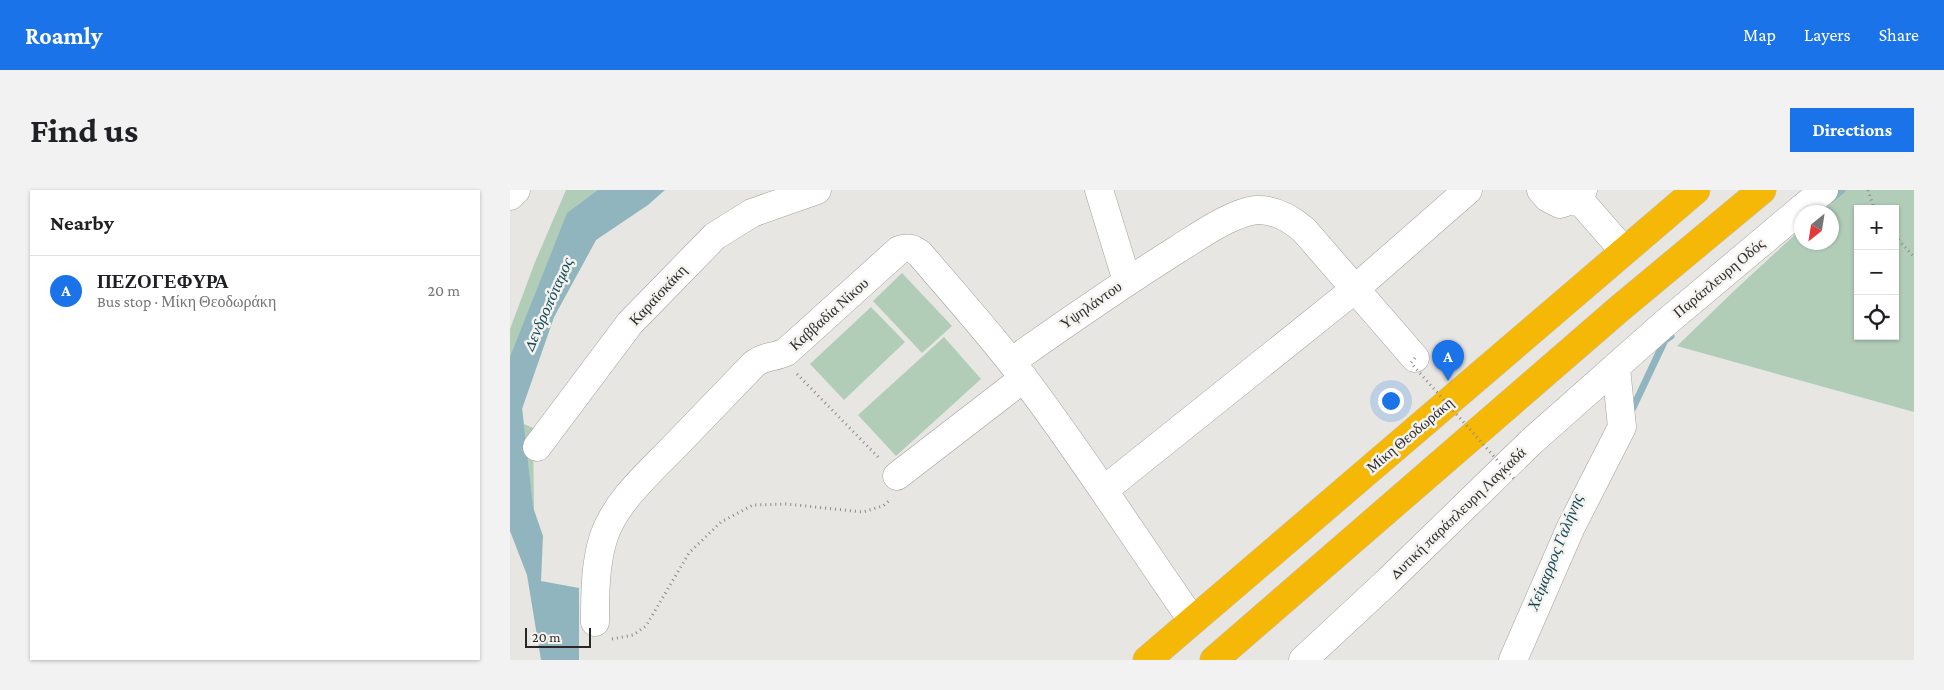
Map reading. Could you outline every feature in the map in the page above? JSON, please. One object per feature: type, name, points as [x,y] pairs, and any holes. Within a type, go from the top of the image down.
[{"type":"highway","name":"Μίκη Θεοδωράκη","points":[[1147,660],[1696,190]]},
{"type":"highway","points":[[1214,660],[1619,309],[1762,190]]},
{"type":"street","name":"Καραϊσκάκη","points":[[537,447],[630,323],[708,242],[731,225],[752,213],[817,190]]},
{"type":"street","points":[[1099,190],[1127,281]]},
{"type":"street","points":[[1104,490],[1356,289],[1468,190]]},
{"type":"street","points":[[1541,190],[1548,198],[1560,204],[1566,203],[1579,193],[1624,251]]},
{"type":"street","name":"Παράπλευρη Οδός","points":[[1616,368],[1663,325],[1824,190]]},
{"type":"street","name":"Υψηλάντου","points":[[897,476],[1017,370],[1127,281],[1230,219],[1254,210],[1269,210],[1291,220],[1304,230],[1415,358]]},
{"type":"street","name":"Καββαδία Νίκου","points":[[595,622],[595,590],[600,550],[609,524],[651,471],[754,364],[761,358],[780,355],[803,338],[899,250],[906,247],[913,248],[920,254],[1017,370]]},
{"type":"street","points":[[1513,660],[1571,527],[1622,427],[1616,368]]},
{"type":"street","name":"Δυτική παράπλευρη Λαγκαδά","points":[[1303,660],[1388,582],[1532,442],[1616,368]]},
{"type":"street","points":[[1017,370],[1104,490],[1192,620]]},
{"type":"path","points":[[1868,190],[1873,205]]},
{"type":"path","points":[[1899,240],[1914,257]]},
{"type":"path","points":[[595,622],[597,635],[614,639],[633,635],[646,626],[689,553],[721,522],[753,505],[786,504],[863,512],[883,506],[895,495],[900,486],[897,476],[780,355]]},
{"type":"path","points":[[1415,358],[1411,363],[1514,479]]},
{"type":"green space","name":"Δενδροπόταμος","points":[[566,190],[649,190],[596,240],[554,317],[522,408],[524,424],[533,428],[534,510],[510,525],[510,329],[535,262]]},
{"type":"green space","points":[[1845,190],[1914,190],[1914,412],[1677,346],[1794,235],[1794,250],[1839,250],[1839,205],[1828,205]]},
{"type":"green space","points":[[902,273],[952,326],[922,353],[873,301]]},
{"type":"green space","points":[[871,307],[905,342],[844,400],[810,364]]},
{"type":"green space","points":[[944,337],[981,379],[896,456],[858,415]]},
{"type":"water","name":"Δενδροπόταμος","points":[[598,190],[665,190],[648,205],[596,240],[554,317],[522,409],[533,507],[543,536],[541,581],[579,588],[579,660],[541,660],[527,575],[510,531],[510,357],[567,213]]},
{"type":"waterway","points":[[1831,199],[1842,190]]},
{"type":"waterway","points":[[1630,414],[1665,340],[1671,336]]},
{"type":"place","name":"ΠΕΖΟΓΕΦΥΡΑ","points":[[1448,381]]},
{"type":"water label","name":"Χείμαρρος Γαλήνης","points":[[1555,552]]}]
